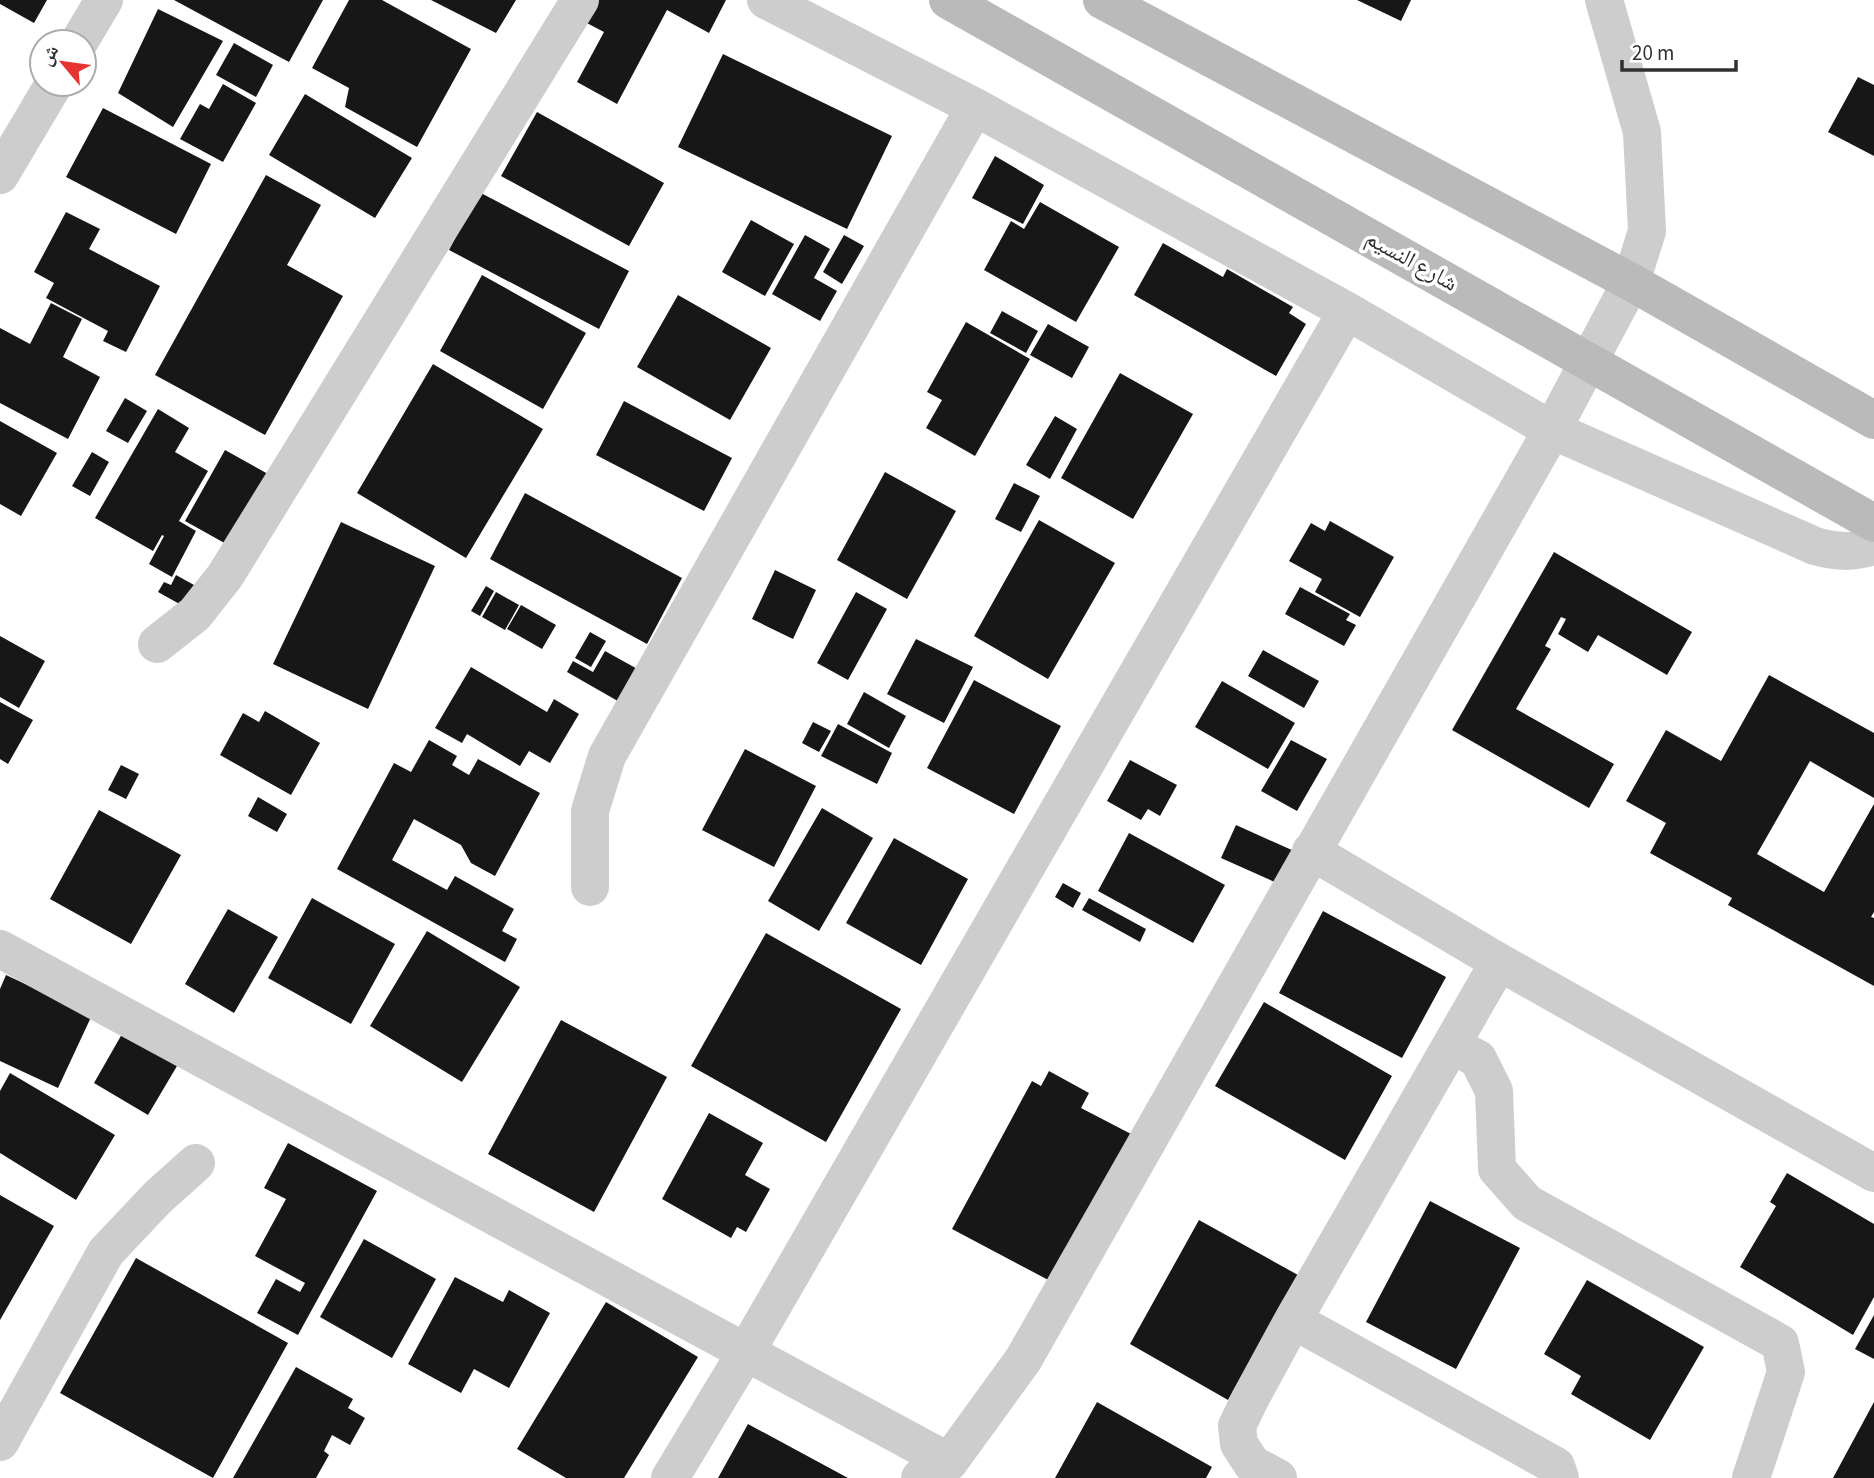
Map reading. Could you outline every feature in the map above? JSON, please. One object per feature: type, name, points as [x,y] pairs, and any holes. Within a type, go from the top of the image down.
[{"type":"street","points":[[87,28],[104,0]]},
{"type":"street","points":[[158,644],[195,614],[225,576],[580,0]]},
{"type":"street","points":[[766,0],[975,107],[1347,311],[1552,430],[1815,546],[1841,552],[1860,551],[1874,546]]},
{"type":"street","name":"شارع النسيم","points":[[948,0],[1874,523]]},
{"type":"street","points":[[1102,0],[1631,282],[1874,420]]},
{"type":"street","points":[[0,949],[746,1352],[934,1470],[1023,1360],[1552,430],[1631,282],[1647,231],[1642,132],[1604,0]]},
{"type":"street","points":[[0,175],[46,98]]},
{"type":"street","points":[[590,887],[590,811],[607,756],[975,107]]},
{"type":"street","points":[[670,1478],[746,1352],[1347,311]]},
{"type":"street","points":[[1311,851],[1499,962],[1874,1173]]},
{"type":"street","points":[[1278,1478],[1252,1464],[1239,1444],[1237,1426],[1293,1320],[1499,962]]},
{"type":"street","points":[[1452,1045],[1478,1059],[1494,1091],[1497,1169],[1527,1203],[1780,1343],[1786,1372],[1751,1478]]},
{"type":"street","points":[[0,1441],[106,1252],[158,1197],[196,1163]]},
{"type":"street","points":[[1293,1320],[1556,1466],[1560,1478]]},
{"type":"building","points":[[0,0],[47,0],[34,23],[0,4]]},
{"type":"building","points":[[174,0],[323,0],[289,62]]},
{"type":"building","points":[[349,0],[382,0],[471,49],[417,147],[345,107],[349,88],[312,68]]},
{"type":"building","points":[[431,0],[516,0],[496,33]]},
{"type":"building","points":[[592,0],[726,0],[709,33],[667,10],[617,104],[577,82],[604,32],[581,20]]},
{"type":"building","points":[[1357,0],[1411,0],[1401,21]]},
{"type":"building","points":[[158,9],[223,41],[173,127],[118,93]]},
{"type":"building","points":[[234,43],[273,65],[256,97],[216,75]]},
{"type":"building","points":[[723,54],[892,136],[847,229],[678,147]]},
{"type":"building","points":[[1858,77],[1874,85],[1874,156],[1828,132]]},
{"type":"building","points":[[223,84],[256,103],[223,162],[180,139],[200,104],[209,109]]},
{"type":"building","points":[[305,94],[412,158],[375,218],[269,155]]},
{"type":"building","points":[[103,108],[211,164],[176,234],[66,177]]},
{"type":"building","points":[[537,112],[664,183],[629,246],[501,176]]},
{"type":"building","points":[[995,156],[1044,185],[1023,224],[972,198]]},
{"type":"building","points":[[266,175],[321,205],[287,265],[343,296],[265,435],[155,375]]},
{"type":"building","points":[[479,192],[629,271],[599,329],[449,250]]},
{"type":"building","points":[[1040,202],[1119,247],[1076,322],[984,270],[1011,221],[1024,229]]},
{"type":"building","points":[[66,212],[100,229],[89,249],[160,286],[126,352],[103,341],[108,331],[46,298],[54,283],[34,272]]},
{"type":"building","points":[[751,220],[794,244],[765,296],[722,272]]},
{"type":"building","points":[[805,235],[830,249],[814,278],[837,291],[820,321],[772,294]]},
{"type":"building","points":[[844,235],[864,246],[842,284],[823,272]]},
{"type":"building","points":[[1163,243],[1223,277],[1227,269],[1293,307],[1289,313],[1306,324],[1276,376],[1134,295]]},
{"type":"building","points":[[482,275],[586,333],[543,409],[440,351]]},
{"type":"building","points":[[678,295],[771,348],[730,420],[637,367]]},
{"type":"building","points":[[51,303],[82,319],[63,357],[100,377],[68,439],[0,403],[0,328],[30,344]]},
{"type":"building","points":[[1002,311],[1038,331],[1026,353],[990,333]]},
{"type":"building","points":[[966,322],[1030,359],[975,456],[926,428],[942,400],[927,392]]},
{"type":"building","points":[[1048,324],[1089,347],[1072,378],[1030,355]]},
{"type":"building","points":[[433,364],[543,429],[466,558],[357,493]]},
{"type":"building","points":[[1120,373],[1193,414],[1133,519],[1061,478]]},
{"type":"building","points":[[125,398],[147,411],[128,443],[106,431]]},
{"type":"building","points":[[624,401],[732,458],[704,511],[596,455]]},
{"type":"building","points":[[158,409],[189,428],[175,452],[208,471],[179,521],[196,531],[172,577],[149,564],[164,536],[162,535],[153,551],[95,518]]},
{"type":"building","points":[[1055,416],[1077,429],[1050,479],[1026,465]]},
{"type":"building","points":[[0,421],[57,453],[21,516],[0,504]]},
{"type":"building","points":[[225,450],[268,474],[228,545],[185,521]]},
{"type":"building","points":[[92,452],[109,462],[90,496],[72,486]]},
{"type":"building","points":[[885,472],[956,511],[907,599],[837,560]]},
{"type":"building","points":[[1014,483],[1040,496],[1021,532],[995,519]]},
{"type":"building","points":[[525,493],[682,578],[647,644],[490,559]]},
{"type":"building","points":[[1039,520],[1115,563],[1048,679],[974,636]]},
{"type":"building","points":[[1330,521],[1394,557],[1360,617],[1315,592],[1322,579],[1289,561],[1311,523],[1325,531]]},
{"type":"building","points":[[341,522],[435,566],[368,709],[273,664]]},
{"type":"building","points":[[1554,552],[1692,632],[1667,675],[1598,635],[1588,652],[1558,634],[1566,619],[1561,617],[1545,646],[1551,649],[1516,709],[1614,764],[1589,808],[1452,730]]},
{"type":"building","points":[[775,570],[816,590],[793,639],[752,619]]},
{"type":"building","points":[[176,575],[203,590],[192,611],[158,592],[164,582],[171,585]]},
{"type":"building","points":[[486,586],[494,591],[480,616],[471,611]]},
{"type":"building","points":[[1300,587],[1350,614],[1346,620],[1356,625],[1344,646],[1285,614]]},
{"type":"building","points":[[496,592],[519,605],[505,630],[482,617]]},
{"type":"building","points":[[856,592],[887,609],[848,680],[817,663]]},
{"type":"building","points":[[521,605],[556,625],[542,649],[507,629]]},
{"type":"building","points":[[590,632],[606,641],[591,667],[575,658]]},
{"type":"building","points":[[0,636],[45,661],[19,708],[0,697]]},
{"type":"building","points":[[916,639],[973,667],[944,723],[887,694]]},
{"type":"building","points":[[1263,650],[1319,681],[1304,708],[1248,676]]},
{"type":"building","points":[[605,651],[641,671],[623,704],[567,672],[573,661],[593,672]]},
{"type":"building","points":[[471,667],[547,712],[554,699],[579,714],[550,763],[529,751],[520,766],[467,734],[462,743],[435,728]]},
{"type":"building","points":[[1769,675],[1874,733],[1874,798],[1810,761],[1757,854],[1824,892],[1874,804],[1874,912],[1871,917],[1874,918],[1874,986],[1728,905],[1732,898],[1650,853],[1666,823],[1626,801],[1666,730],[1721,761]]},
{"type":"building","points":[[974,680],[1061,726],[1014,814],[927,768]]},
{"type":"building","points":[[1222,681],[1295,723],[1268,769],[1195,727]]},
{"type":"building","points":[[864,692],[906,716],[889,748],[847,724]]},
{"type":"building","points":[[0,702],[33,720],[8,764],[0,759]]},
{"type":"building","points":[[265,711],[320,743],[291,795],[220,755],[243,713],[259,722]]},
{"type":"building","points":[[813,722],[831,731],[819,752],[802,743]]},
{"type":"building","points":[[838,724],[892,753],[877,784],[821,756]]},
{"type":"building","points":[[429,740],[457,756],[452,765],[469,775],[478,759],[540,793],[495,876],[471,863],[461,845],[414,819],[392,860],[447,890],[455,876],[514,909],[502,931],[517,939],[505,962],[337,869],[394,763],[411,772]]},
{"type":"building","points":[[1291,740],[1327,759],[1297,811],[1261,791]]},
{"type":"building","points":[[745,749],[816,786],[774,867],[702,830]]},
{"type":"building","points":[[1130,760],[1177,785],[1160,816],[1148,809],[1141,820],[1107,801]]},
{"type":"building","points":[[121,765],[139,774],[126,799],[108,790]]},
{"type":"building","points":[[258,797],[287,814],[277,832],[248,816]]},
{"type":"building","points":[[822,808],[873,838],[819,931],[768,901]]},
{"type":"building","points":[[99,810],[181,855],[131,944],[50,899]]},
{"type":"building","points":[[1236,825],[1294,851],[1279,884],[1221,858]]},
{"type":"building","points":[[1129,833],[1225,885],[1193,943],[1098,891]]},
{"type":"building","points":[[894,838],[968,879],[921,965],[846,923]]},
{"type":"building","points":[[1063,883],[1081,893],[1073,908],[1055,897]]},
{"type":"building","points":[[312,898],[395,944],[351,1024],[268,978]]},
{"type":"building","points":[[1089,898],[1146,929],[1140,942],[1082,910]]},
{"type":"building","points":[[228,909],[278,937],[234,1013],[185,984]]},
{"type":"building","points":[[1323,911],[1446,977],[1402,1058],[1279,993]]},
{"type":"building","points":[[427,931],[520,987],[462,1082],[370,1026]]},
{"type":"building","points":[[766,933],[901,1009],[826,1142],[691,1066]]},
{"type":"building","points":[[6,975],[92,1015],[58,1088],[0,1061],[0,989]]},
{"type":"building","points":[[1264,1002],[1392,1076],[1345,1160],[1215,1086]]},
{"type":"building","points":[[561,1020],[667,1077],[594,1212],[488,1154]]},
{"type":"building","points":[[122,1034],[177,1066],[148,1115],[94,1083]]},
{"type":"building","points":[[1049,1071],[1089,1093],[1081,1108],[1133,1135],[1054,1283],[952,1229],[1032,1081],[1041,1086]]},
{"type":"building","points":[[10,1073],[115,1135],[76,1200],[0,1153],[0,1091]]},
{"type":"building","points":[[709,1113],[763,1143],[745,1175],[770,1189],[746,1232],[737,1227],[731,1238],[662,1199]]},
{"type":"building","points":[[288,1143],[377,1191],[298,1335],[257,1313],[276,1279],[300,1292],[305,1283],[255,1256],[286,1199],[264,1188]]},
{"type":"building","points":[[1787,1173],[1874,1224],[1874,1297],[1853,1335],[1740,1267],[1776,1206],[1770,1202]]},
{"type":"building","points":[[0,1195],[54,1226],[0,1320]]},
{"type":"building","points":[[1430,1201],[1520,1248],[1456,1369],[1366,1322]]},
{"type":"building","points":[[1199,1220],[1298,1275],[1228,1400],[1130,1344]]},
{"type":"building","points":[[364,1239],[436,1279],[392,1358],[320,1317]]},
{"type":"building","points":[[136,1258],[288,1343],[213,1478],[60,1393]]},
{"type":"building","points":[[455,1277],[503,1302],[509,1290],[550,1313],[509,1388],[474,1369],[461,1393],[408,1364]]},
{"type":"building","points":[[1587,1280],[1704,1347],[1650,1440],[1571,1394],[1581,1376],[1544,1354]]},
{"type":"building","points":[[606,1302],[698,1357],[624,1478],[566,1478],[517,1449]]},
{"type":"building","points":[[1874,1315],[1874,1359],[1855,1349]]},
{"type":"building","points":[[296,1367],[353,1399],[348,1408],[365,1418],[350,1445],[332,1435],[324,1451],[329,1455],[316,1478],[233,1478]]},
{"type":"building","points":[[1097,1402],[1212,1467],[1206,1478],[1055,1478]]},
{"type":"building","points":[[1874,1402],[1874,1478],[1833,1478]]},
{"type":"building","points":[[748,1424],[848,1478],[718,1478]]}]
